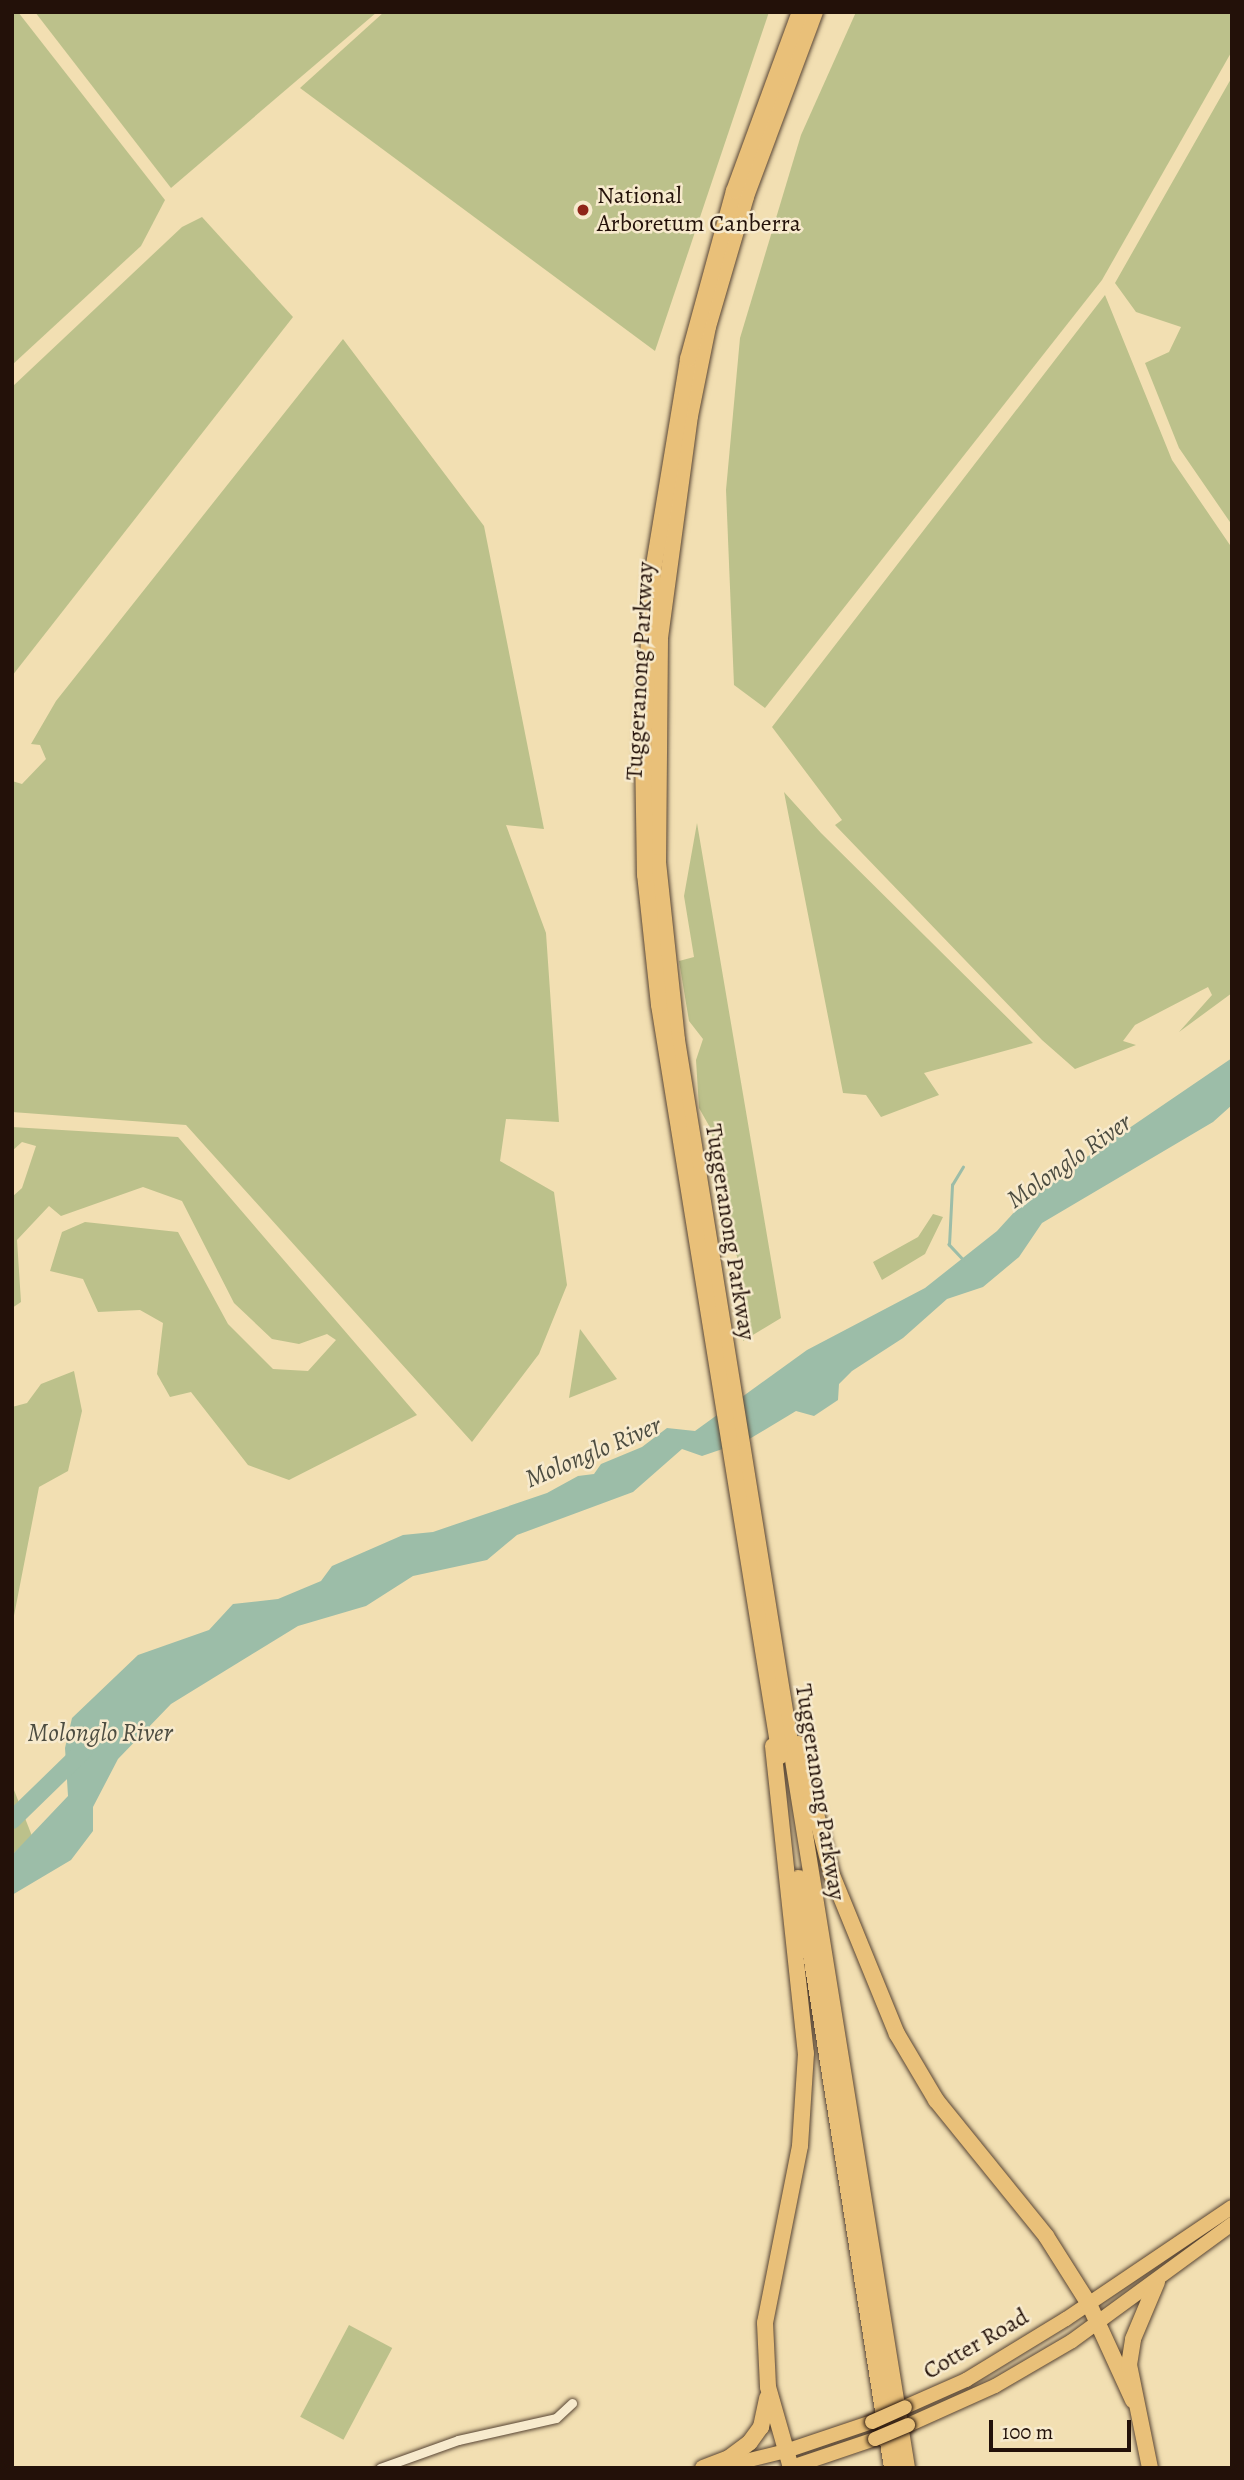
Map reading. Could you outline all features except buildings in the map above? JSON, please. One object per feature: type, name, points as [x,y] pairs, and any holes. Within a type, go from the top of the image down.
[{"type":"highway","name":"Tuggeranong Parkway","points":[[800,12],[747,150],[698,316],[664,485],[649,626],[642,788],[649,918],[754,1556],[778,1671],[907,2468]]},
{"type":"highway","name":"Tuggeranong Parkway","points":[[710,1290],[661,906],[656,772],[660,639],[675,504],[708,327],[753,176],[816,12]]},
{"type":"highway","name":"Tuggeranong Parkway","points":[[754,1556],[759,1625],[892,2468]]},
{"type":"highway","points":[[759,1625],[806,2053],[800,2146],[765,2323],[768,2387],[789,2464]]},
{"type":"highway","points":[[778,1671],[832,1875],[897,2034],[936,2100],[1046,2236],[1089,2304],[1133,2400]]},
{"type":"highway","points":[[1150,2468],[1133,2400],[1129,2352],[1157,2282]]},
{"type":"highway","points":[[703,2468],[729,2458],[750,2442],[761,2427],[768,2387]]},
{"type":"main road","name":"Cotter Road","points":[[789,2464],[872,2422],[966,2380],[1089,2304],[1232,2207]]},
{"type":"main road","name":"Cotter Road","points":[[717,2468],[789,2464],[875,2439],[995,2386],[1098,2323],[1232,2224]]},
{"type":"street","points":[[380,2468],[470,2437],[556,2418],[567,2413],[572,2403]]},
{"type":"green space","points":[[12,12],[18,12],[165,200],[141,246],[12,365]]},
{"type":"green space","points":[[35,12],[377,12],[171,188]]},
{"type":"green space","name":"National Arboretum Canberra","points":[[384,12],[769,12],[655,351],[300,88]]},
{"type":"green space","points":[[856,12],[1232,12],[1232,51],[1102,280],[765,708],[734,685],[726,490],[740,338],[801,135]]},
{"type":"green space","points":[[1232,77],[1232,525],[1179,448],[1145,363],[1169,352],[1181,327],[1136,312],[1115,283]]},
{"type":"green space","points":[[202,217],[293,317],[12,676],[12,387],[182,227]]},
{"type":"green space","points":[[1105,295],[1172,460],[1232,548],[1232,993],[1179,1032],[1212,995],[1208,987],[1135,1025],[1123,1041],[1136,1045],[1075,1069],[1042,1040],[835,825],[842,820],[772,727]]},
{"type":"green space","points":[[343,339],[484,526],[544,829],[506,825],[546,933],[559,1122],[506,1119],[500,1161],[554,1192],[567,1285],[539,1354],[472,1442],[186,1125],[12,1112],[12,781],[22,784],[46,759],[40,745],[31,744],[56,701]]},
{"type":"green space","points":[[784,792],[821,833],[1033,1043],[924,1073],[939,1095],[881,1117],[866,1095],[843,1093]]},
{"type":"green space","points":[[697,823],[781,1318],[743,1341],[740,1266],[711,1175],[712,1131],[699,1108],[696,1060],[703,1039],[689,1021],[679,961],[694,957],[684,896]]},
{"type":"green space","points":[[12,1127],[178,1137],[417,1415],[289,1480],[248,1465],[191,1392],[170,1397],[157,1374],[163,1323],[140,1310],[98,1312],[83,1279],[50,1271],[62,1232],[85,1222],[178,1232],[228,1324],[273,1369],[308,1371],[336,1340],[327,1334],[299,1344],[272,1339],[234,1303],[182,1201],[143,1187],[61,1216],[49,1206],[17,1240],[21,1302],[12,1308],[12,1197],[22,1188],[36,1146],[22,1142],[12,1151]]},
{"type":"green space","points":[[933,1214],[943,1217],[925,1254],[882,1280],[873,1262],[918,1237]]},
{"type":"green space","points":[[580,1329],[617,1379],[569,1398]]},
{"type":"green space","points":[[74,1371],[82,1411],[68,1471],[39,1487],[12,1626],[12,1407],[27,1403],[41,1384]]},
{"type":"green space","points":[[14,1790],[32,1836],[12,1855],[12,1791]]},
{"type":"green space","points":[[349,2325],[392,2348],[343,2440],[300,2417]]},
{"type":"water","name":"Molonglo River","points":[[1232,1058],[1232,1105],[1213,1122],[1042,1223],[1019,1257],[983,1287],[947,1299],[903,1338],[852,1371],[839,1384],[838,1400],[814,1416],[796,1411],[746,1441],[702,1456],[682,1449],[633,1492],[517,1535],[487,1560],[413,1576],[366,1606],[298,1626],[171,1704],[118,1759],[93,1807],[93,1831],[71,1860],[12,1895],[12,1855],[68,1796],[65,1748],[72,1718],[138,1655],[209,1630],[233,1604],[278,1599],[321,1581],[332,1566],[403,1535],[433,1532],[547,1493],[578,1476],[594,1474],[601,1464],[642,1447],[667,1428],[695,1431],[807,1350],[925,1288],[997,1231],[1028,1197]]},
{"type":"waterway","points":[[963,1167],[952,1185],[949,1245],[963,1260]]},
{"type":"waterway","points":[[12,1820],[84,1750]]},
{"type":"place","name":"National Arboretum Canberra","points":[[583,210]]}]
